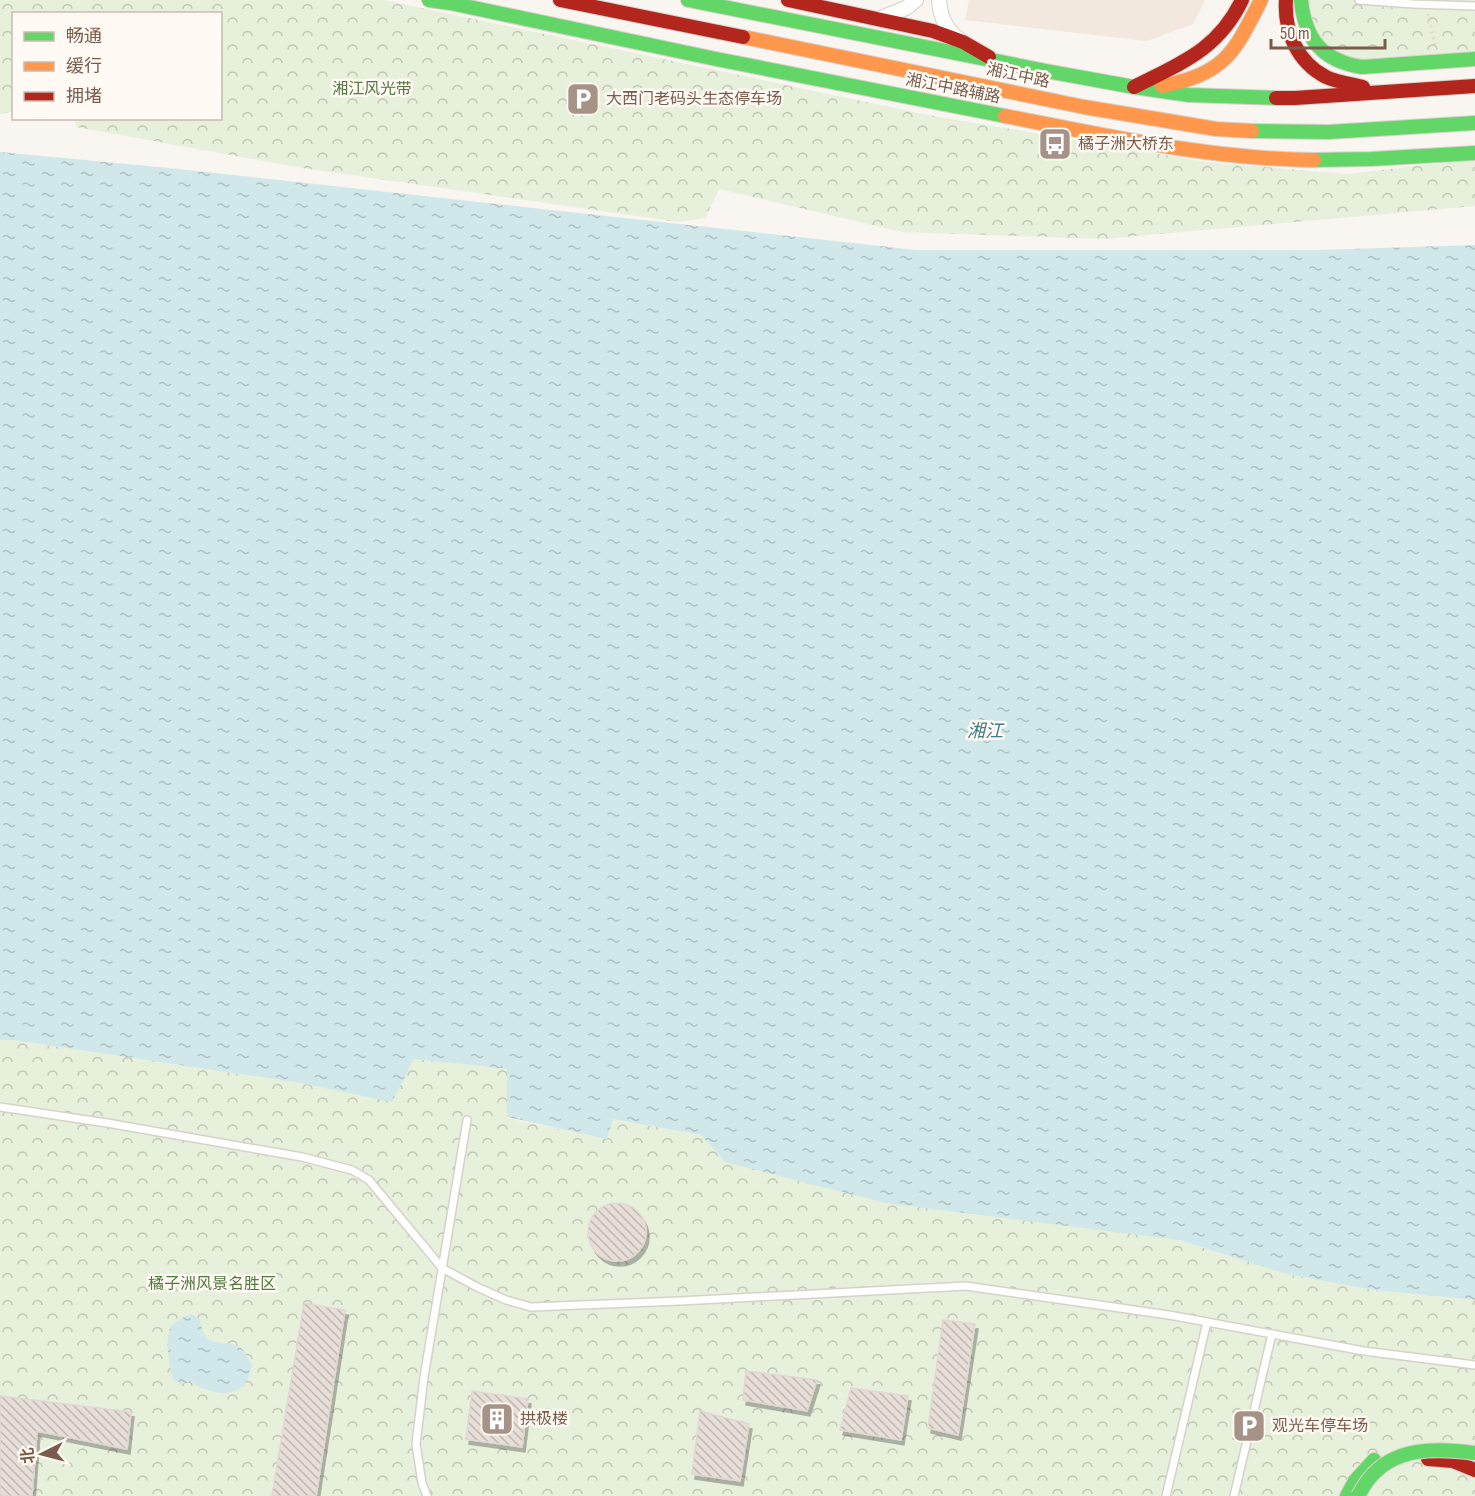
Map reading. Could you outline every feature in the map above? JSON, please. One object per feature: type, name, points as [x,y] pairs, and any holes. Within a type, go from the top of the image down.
[{"type":"main road","name":"湘江中路辅路","points":[[429,0],[716,59],[1186,150],[1268,159],[1336,161],[1475,153]]},
{"type":"main road","name":"湘江中路","points":[[560,0],[1084,107],[1216,129],[1329,132],[1475,123]]},
{"type":"main road","name":"湘江中路","points":[[688,0],[998,62],[1189,95],[1295,98],[1475,86]]},
{"type":"main road","name":"湘江中路","points":[[788,0],[849,7],[877,19],[933,30],[963,42],[998,62]]},
{"type":"main road","points":[[1134,87],[1173,67],[1212,42],[1229,23],[1242,0]]},
{"type":"main road","points":[[1134,87],[1177,83],[1203,76],[1215,68],[1228,59],[1238,45],[1261,0]]},
{"type":"main road","points":[[1286,0],[1288,30],[1293,44],[1313,68],[1334,80],[1384,92]]},
{"type":"main road","points":[[1301,0],[1301,10],[1309,33],[1320,48],[1336,61],[1362,67],[1475,59]]},
{"type":"main road","points":[[1354,1496],[1351,1487],[1360,1473],[1388,1451],[1407,1444],[1425,1441],[1444,1440],[1475,1446]]},
{"type":"main road","points":[[1354,1496],[1383,1464],[1398,1455],[1416,1450],[1434,1449],[1454,1450],[1475,1456]]},
{"type":"main road","points":[[1354,1496],[1405,1462],[1439,1459],[1453,1461],[1475,1470]]},
{"type":"street","points":[[877,19],[906,8],[916,0]]},
{"type":"street","points":[[939,0],[941,16],[951,34],[963,42]]},
{"type":"lane","points":[[1359,0],[1475,6]]},
{"type":"lane","points":[[0,1107],[302,1157],[352,1170],[369,1180],[442,1268],[487,1292],[531,1307],[966,1286],[1168,1315],[1364,1351],[1475,1365]]},
{"type":"lane","points":[[427,1496],[422,1483],[416,1444],[424,1377],[467,1120]]},
{"type":"lane","points":[[1166,1496],[1207,1322]]},
{"type":"lane","points":[[1234,1496],[1272,1334]]},
{"type":"path","points":[[1425,4],[1438,62]]},
{"type":"shaded area","points":[[969,0],[1205,0],[1193,24],[1147,41],[965,20]]},
{"type":"green space","name":"湘江风光带","points":[[0,0],[384,0],[928,115],[1206,162],[1347,174],[1475,159],[1475,206],[1104,239],[902,232],[719,189],[705,218],[678,222],[302,168],[76,127],[75,120],[222,120],[222,12],[12,12],[12,111],[0,114]]},
{"type":"green space","points":[[1307,0],[1475,0],[1475,53],[1358,60],[1335,52],[1317,36]]},
{"type":"green space","name":"橘子洲风景名胜区","points":[[0,1040],[13,1040],[300,1083],[392,1101],[414,1059],[507,1069],[507,1118],[607,1139],[613,1119],[701,1135],[725,1162],[1179,1240],[1286,1274],[1373,1290],[1475,1300],[1475,1496],[0,1496]]},
{"type":"water","name":"湘江","points":[[0,152],[169,168],[916,250],[1319,250],[1475,245],[1475,1300],[1373,1290],[1286,1274],[1179,1240],[886,1203],[725,1162],[701,1135],[613,1119],[607,1139],[507,1117],[507,1069],[414,1059],[392,1102],[300,1083],[13,1040],[0,1040]]},
{"type":"water","points":[[191,1314],[200,1319],[204,1333],[209,1340],[238,1346],[252,1365],[248,1379],[236,1391],[215,1392],[191,1382],[181,1384],[173,1380],[168,1353],[169,1332],[175,1323]]},
{"type":"building","points":[[611,1203],[623,1203],[638,1211],[646,1226],[646,1238],[638,1253],[623,1261],[611,1261],[596,1253],[588,1238],[588,1226],[596,1211]]},
{"type":"building","points":[[304,1303],[345,1310],[316,1496],[272,1496]]},
{"type":"building","points":[[943,1320],[975,1324],[958,1435],[928,1428]]},
{"type":"building","points":[[746,1371],[817,1380],[807,1411],[743,1400]]},
{"type":"building","points":[[851,1388],[908,1396],[901,1440],[840,1430]]},
{"type":"building","name":"拱极楼","points":[[472,1391],[528,1399],[522,1447],[466,1439]]},
{"type":"building","points":[[0,1396],[131,1412],[127,1449],[37,1431],[32,1496],[0,1496]]},
{"type":"building","points":[[700,1411],[749,1424],[740,1481],[692,1474]]},
{"type":"traffic: fast","points":[[429,0],[1005,116]]},
{"type":"traffic: fast","points":[[688,0],[1134,87],[1189,95],[1276,98]]},
{"type":"traffic: fast","points":[[1301,0],[1307,26],[1318,46],[1326,53],[1348,64],[1362,67],[1475,59]]},
{"type":"traffic: fast","points":[[1252,131],[1329,132],[1475,123]]},
{"type":"traffic: fast","points":[[1314,160],[1475,153]]},
{"type":"traffic: fast","points":[[1358,1496],[1379,1469],[1403,1455],[1431,1450],[1475,1453]]},
{"type":"traffic: fast","points":[[1347,1496],[1355,1481],[1374,1460]]},
{"type":"traffic: slow","points":[[1162,86],[1200,75],[1225,59],[1243,35],[1261,0]]},
{"type":"traffic: slow","points":[[743,37],[1084,107],[1216,129],[1252,131]]},
{"type":"traffic: slow","points":[[1005,116],[1197,151],[1236,156],[1314,160]]},
{"type":"traffic: jam","points":[[560,0],[743,37]]},
{"type":"traffic: jam","points":[[788,0],[933,31],[963,42],[989,57]]},
{"type":"traffic: jam","points":[[1134,87],[1182,62],[1210,43],[1222,31],[1242,0]]},
{"type":"traffic: jam","points":[[1286,0],[1290,34],[1307,63],[1326,77],[1363,87]]},
{"type":"traffic: jam","points":[[1276,98],[1475,86]]},
{"type":"traffic: jam","points":[[1428,1459],[1453,1461],[1475,1470]]},
{"type":"place","name":"大西门老码头生态停车场","points":[[583,99]]},
{"type":"place","name":"橘子洲大桥东","points":[[1055,144]]},
{"type":"place","name":"拱极楼","points":[[497,1419]]},
{"type":"place","name":"观光车停车场","points":[[1249,1426]]}]
